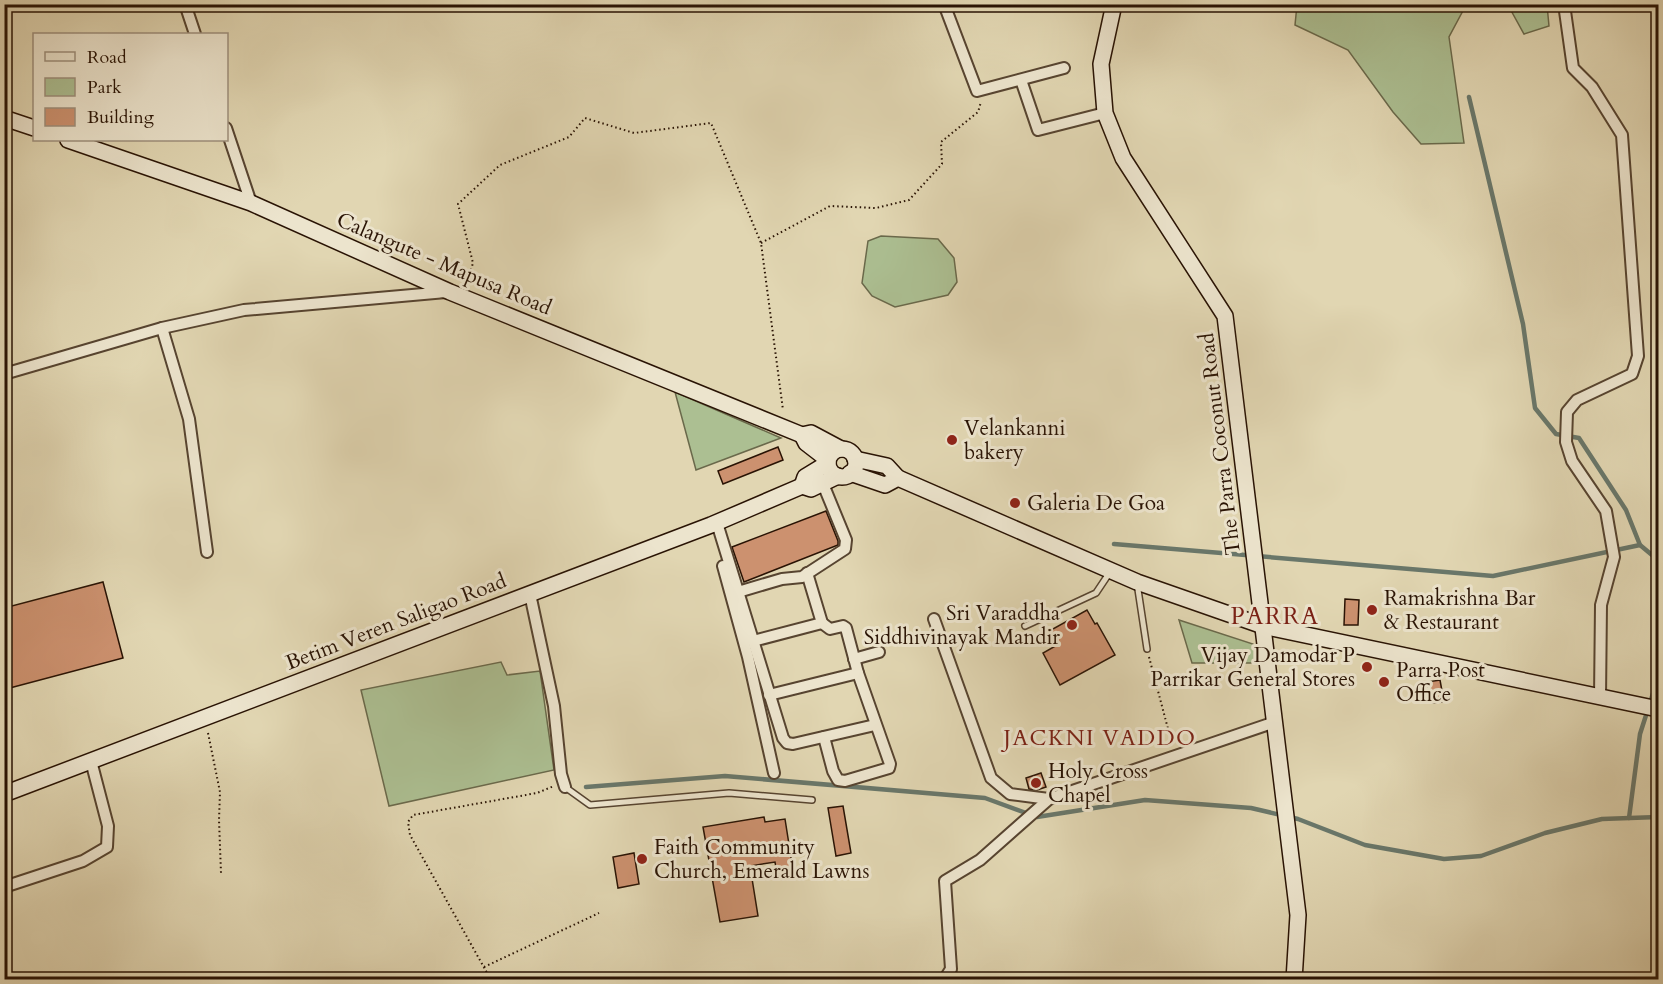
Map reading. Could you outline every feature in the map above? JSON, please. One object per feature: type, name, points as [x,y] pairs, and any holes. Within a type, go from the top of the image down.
[{"type":"main road","name":"The Parra Coconut Road","points":[[1114,4],[1101,64],[1105,113],[1123,158],[1225,316],[1298,915],[1294,980]]},
{"type":"main road","points":[[4,118],[33,128]]},
{"type":"main road","name":"Calangute - Mapusa Road","points":[[71,141],[251,203],[456,294],[802,435],[811,433],[841,449],[850,451],[848,469]]},
{"type":"main road","name":"Calangute - Mapusa Road","points":[[802,435],[806,443],[828,461],[830,469],[887,466],[898,478],[1137,582],[1263,626],[1652,708]]},
{"type":"main road","points":[[828,461],[832,452],[841,449]]},
{"type":"main road","name":"Betim Veren Saligao Road","points":[[802,486],[805,477],[828,461]]},
{"type":"main road","name":"Betim Veren Saligao Road","points":[[4,795],[714,524],[802,486],[811,489],[848,469]]},
{"type":"street","points":[[185,4],[195,33]]},
{"type":"street","points":[[944,4],[977,91],[1064,68]]},
{"type":"street","points":[[1564,4],[1573,68],[1593,87],[1622,135],[1638,356],[1632,374],[1577,400],[1567,412],[1566,442],[1572,461],[1606,511],[1614,557],[1601,605],[1600,697]]},
{"type":"street","points":[[1020,80],[1038,130],[1105,113]]},
{"type":"street","points":[[228,134],[251,203]]},
{"type":"street","points":[[4,374],[162,328],[244,310],[456,294]]},
{"type":"street","points":[[162,328],[189,419],[207,552]]},
{"type":"street","points":[[738,592],[782,579],[796,579],[845,549],[847,544],[823,484]]},
{"type":"street","points":[[714,524],[738,592],[783,738],[787,743],[793,744],[875,725]]},
{"type":"street","points":[[714,524],[748,657],[774,773]]},
{"type":"street","points":[[807,573],[822,623],[830,629],[843,626],[846,628],[858,673],[890,764],[889,768],[845,781],[838,780],[824,737]]},
{"type":"street","points":[[530,594],[554,706],[561,774],[565,787]]},
{"type":"street","points":[[934,619],[991,778],[1010,794],[1049,799]]},
{"type":"street","points":[[753,641],[822,623]]},
{"type":"street","points":[[854,659],[879,652]]},
{"type":"street","points":[[769,695],[858,673]]},
{"type":"street","points":[[944,980],[951,969],[945,881],[980,860],[1049,799],[1275,722]]},
{"type":"street","points":[[4,887],[83,861],[107,847],[108,826],[91,761]]},
{"type":"lane","points":[[1025,626],[1096,593],[1111,570]]},
{"type":"lane","points":[[1137,582],[1147,649]]},
{"type":"lane","points":[[565,787],[590,805],[729,794],[812,800]]},
{"type":"path","points":[[761,243],[830,206],[876,208],[909,200],[942,164],[941,142],[978,112],[984,89]]},
{"type":"path","points":[[456,294],[472,263],[458,204],[500,165],[569,137],[585,118],[634,133],[711,123],[761,243],[785,427]]},
{"type":"path","points":[[1147,649],[1175,756]]},
{"type":"path","points":[[204,718],[220,792],[222,873]]},
{"type":"path","points":[[492,980],[410,835],[408,822],[413,815],[537,793],[556,785],[565,787]]},
{"type":"path","points":[[484,967],[598,913]]},
{"type":"green space","points":[[1297,5],[1466,5],[1449,37],[1464,143],[1421,144],[1393,112],[1348,50],[1295,25]]},
{"type":"green space","points":[[1508,5],[1547,5],[1549,26],[1524,34]]},
{"type":"green space","points":[[881,236],[938,239],[954,258],[957,282],[948,295],[895,307],[872,296],[862,283],[868,241]]},
{"type":"green space","points":[[675,392],[781,438],[696,470]]},
{"type":"green space","points":[[1179,620],[1253,644],[1259,663],[1192,663]]},
{"type":"green space","points":[[501,662],[507,675],[540,671],[554,770],[389,806],[361,690]]},
{"type":"building","points":[[778,447],[783,460],[723,484],[718,471]]},
{"type":"building","points":[[826,511],[838,545],[744,582],[732,547]]},
{"type":"building","points":[[103,582],[123,658],[6,689],[4,608]]},
{"type":"building","points":[[1345,599],[1359,600],[1358,625],[1344,625]]},
{"type":"building","points":[[1087,610],[1115,655],[1060,685],[1043,653],[1059,644],[1051,630]]},
{"type":"building","points":[[1440,680],[1444,702],[1431,703],[1427,682]]},
{"type":"building","name":"Holy Cross Chapel","points":[[1041,773],[1046,787],[1037,790],[1029,789],[1026,778]]},
{"type":"building","points":[[843,806],[851,853],[836,856],[828,808]]},
{"type":"building","points":[[764,817],[765,822],[785,819],[793,870],[777,873],[775,862],[750,866],[758,916],[720,922],[703,827]]},
{"type":"building","points":[[634,853],[639,884],[618,888],[613,857]]},
{"type":"waterway","points":[[1469,97],[1523,324],[1535,408],[1556,434],[1579,438],[1626,510],[1640,545],[1658,560]]},
{"type":"waterway","points":[[1114,544],[1493,576],[1640,545]]},
{"type":"waterway","points":[[1629,818],[1640,734],[1658,678]]},
{"type":"waterway","points":[[586,787],[725,776],[985,798],[1037,817],[1145,800],[1251,808],[1298,819],[1365,845],[1444,859],[1481,856],[1545,833],[1602,819],[1658,817]]},
{"type":"place","name":"Velankanni bakery","points":[[952,440]]},
{"type":"place","name":"Galeria De Goa","points":[[1015,503]]},
{"type":"place","name":"Ramakrishna Bar & Restaurant","points":[[1372,610]]},
{"type":"place","name":"Sri Varaddha Siddhivinayak Mandir","points":[[1072,625]]},
{"type":"place","name":"Vijay Damodar P Parrikar General Stores","points":[[1367,667]]},
{"type":"place","name":"Parra Post Office","points":[[1384,682]]},
{"type":"place","name":"Holy Cross Chapel","points":[[1036,783]]},
{"type":"place","name":"Faith Community Church, Emerald Lawns","points":[[642,859]]},
{"type":"district","name":"PARRA","points":[[1275,616]]},
{"type":"district","name":"JACKNI VADDO","points":[[1100,738]]}]
